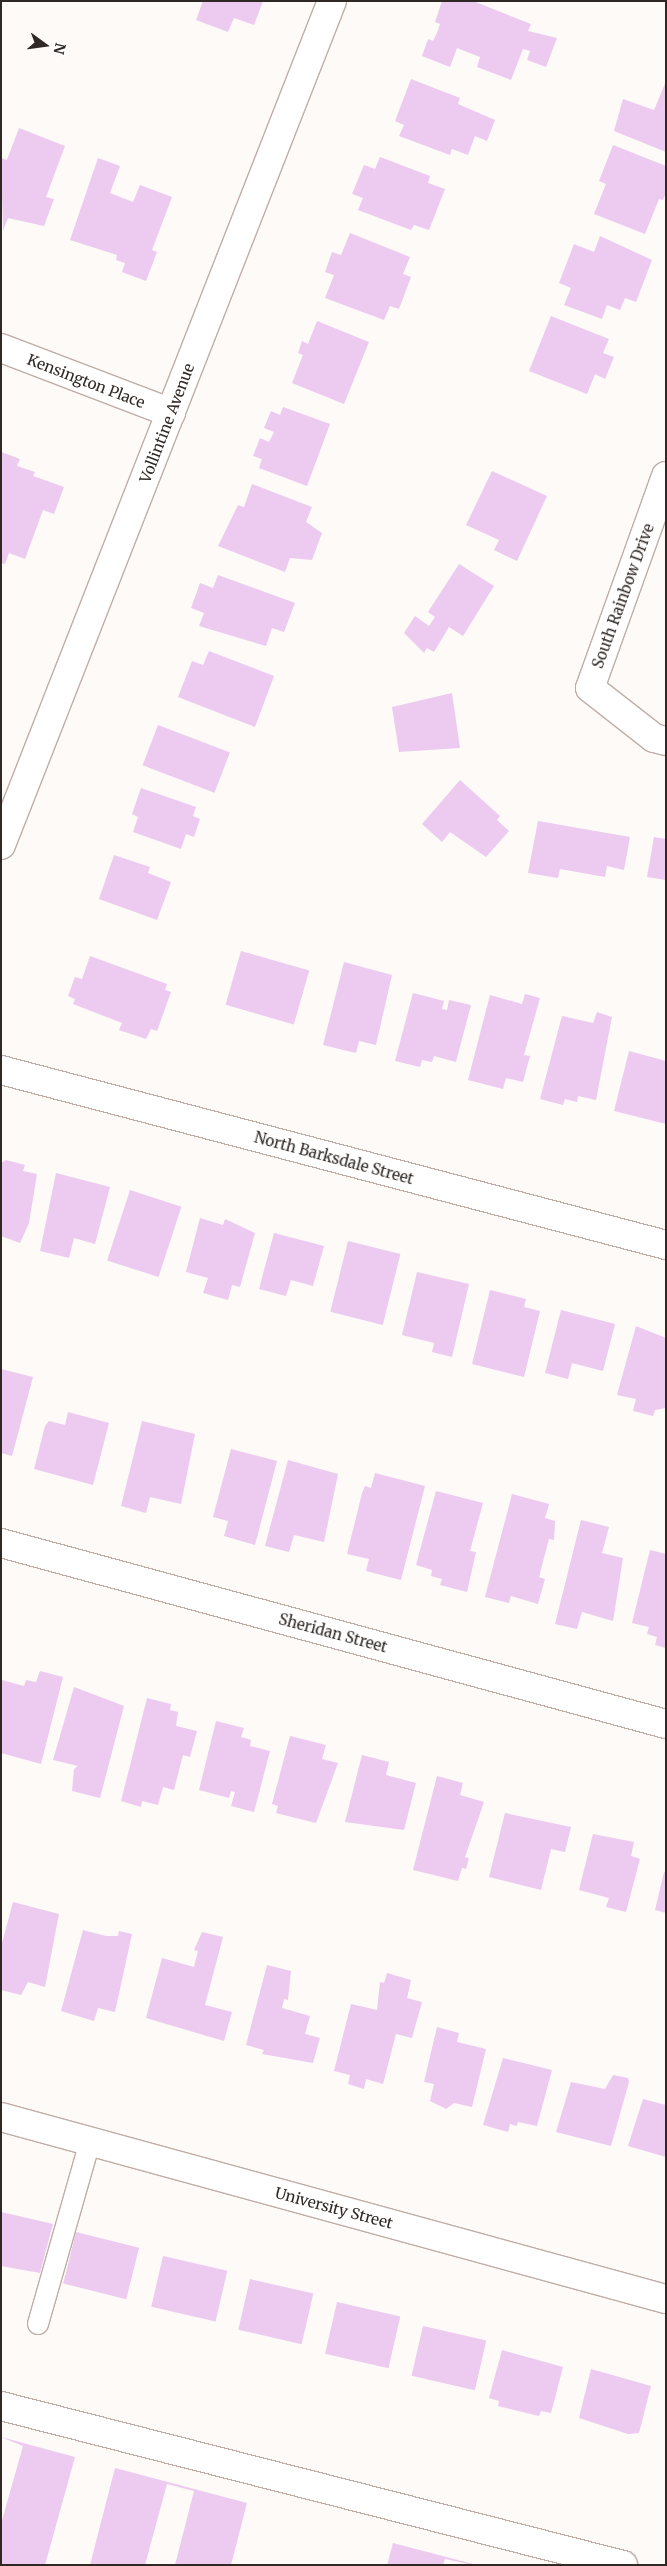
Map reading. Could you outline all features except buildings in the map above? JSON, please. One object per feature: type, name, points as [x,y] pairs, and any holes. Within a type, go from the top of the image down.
[{"type":"street","name":"Vollintine Avenue","points":[[1,845],[332,1]]},
{"type":"street","name":"Kensington Place","points":[[1,348],[171,413]]},
{"type":"street","name":"South Rainbow Drive","points":[[666,476],[590,688],[654,738],[666,741]]},
{"type":"street","name":"North Barksdale Street","points":[[1,1070],[666,1245]]},
{"type":"street","name":"Sheridan Street","points":[[1,1543],[666,1724]]},
{"type":"street","name":"University Street","points":[[1,2117],[666,2299]]},
{"type":"street","points":[[1,2406],[623,2565]]},
{"type":"lane","points":[[38,2324],[90,2141]]}]
